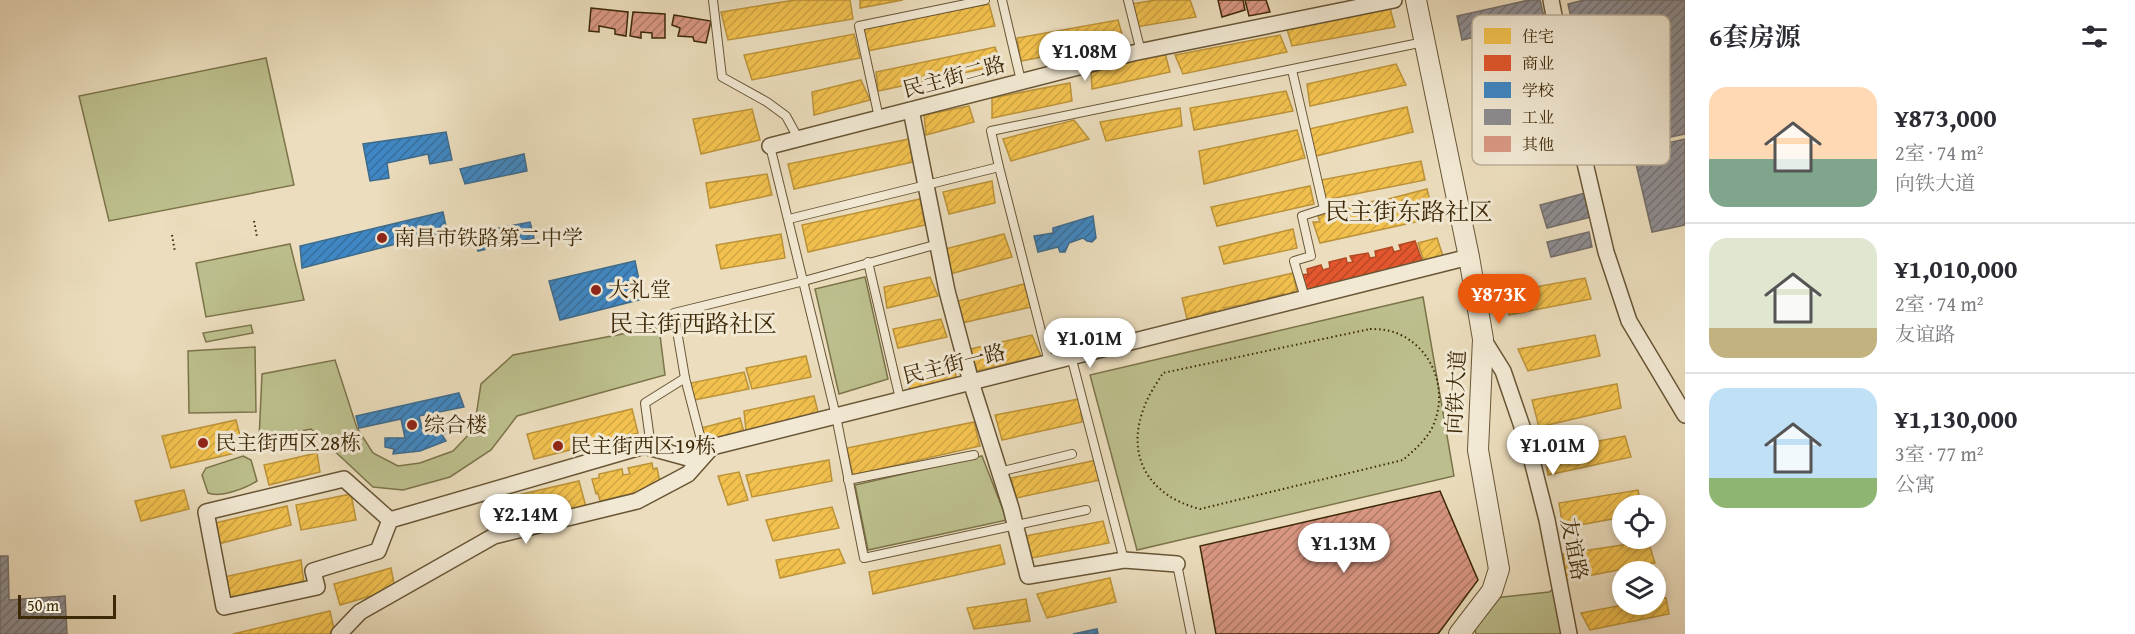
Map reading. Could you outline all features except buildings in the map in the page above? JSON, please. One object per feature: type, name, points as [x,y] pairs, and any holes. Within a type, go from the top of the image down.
[{"type":"street","name":"民主街二路","points":[[770,146],[1141,51],[1394,0]]},
{"type":"street","name":"向铁大道","points":[[1416,0],[1483,339],[1478,450],[1499,569],[1492,591],[1467,629]]},
{"type":"street","points":[[1551,0],[1554,15]]},
{"type":"street","points":[[911,110],[947,291],[1028,576],[1124,560],[1176,564]]},
{"type":"street","points":[[1585,165],[1606,252],[1629,321],[1685,415]]},
{"type":"street","name":"民主街一路","points":[[339,634],[360,612],[494,536],[637,501],[688,474],[712,447],[1468,257]]},
{"type":"street","name":"友谊路","points":[[1483,339],[1503,371],[1527,441],[1547,520],[1569,634]]},
{"type":"street","points":[[390,520],[644,446],[702,458]]},
{"type":"street","points":[[344,478],[390,520],[378,552],[313,571],[317,587],[224,607],[206,512],[344,478]]},
{"type":"lane","points":[[713,0],[722,77],[767,102],[786,116],[798,138]]},
{"type":"lane","points":[[879,118],[859,26],[985,0]]},
{"type":"lane","points":[[1002,0],[1021,81]]},
{"type":"lane","points":[[1128,0],[1141,51]]},
{"type":"lane","points":[[1050,362],[999,167],[992,131],[1425,42]]},
{"type":"lane","points":[[1292,70],[1324,209],[1302,216],[1311,256],[1294,261],[1305,298]]},
{"type":"lane","points":[[770,146],[836,416],[864,558],[1086,510]]},
{"type":"lane","points":[[789,219],[999,167]]},
{"type":"lane","points":[[702,458],[674,313],[804,281],[938,244]]},
{"type":"lane","points":[[868,262],[900,399]]},
{"type":"lane","points":[[1071,356],[1124,560]]},
{"type":"lane","points":[[651,447],[645,403],[685,378]]},
{"type":"lane","points":[[999,472],[1072,454]]},
{"type":"lane","points":[[848,480],[974,455]]},
{"type":"lane","points":[[1176,564],[1191,634]]},
{"type":"path","points":[[254,221],[257,237]]},
{"type":"path","points":[[172,235],[175,252]]},
{"type":"path","points":[[1387,330],[1402,335],[1427,355],[1437,377],[1438,407],[1430,431],[1403,460],[1200,509],[1184,505],[1157,487],[1146,474],[1140,458],[1138,441],[1140,422],[1145,404],[1163,373],[1358,331],[1387,330]]},
{"type":"green space","points":[[266,58],[294,185],[109,221],[79,96]]},
{"type":"green space","points":[[290,244],[304,300],[206,317],[196,263]]},
{"type":"green space","points":[[865,277],[888,379],[839,394],[815,289]]},
{"type":"green space","points":[[1423,297],[1454,476],[1137,550],[1090,375]]},
{"type":"green space","points":[[251,325],[253,333],[206,342],[203,333]]},
{"type":"green space","points":[[659,327],[665,375],[517,416],[491,450],[450,477],[403,490],[373,487],[311,429],[259,439],[262,374],[335,360],[357,428],[373,453],[398,466],[420,463],[453,451],[474,429],[481,384],[513,355]]},
{"type":"green space","points":[[255,347],[256,412],[189,413],[188,351]]},
{"type":"green space","points":[[243,456],[251,460],[257,481],[226,493],[208,493],[202,475],[206,468]]},
{"type":"green space","points":[[982,456],[1007,520],[868,550],[855,485]]},
{"type":"green space","points":[[1566,580],[1575,634],[1476,634],[1472,617],[1485,599],[1549,592]]},
{"type":"place","name":"南昌市铁路第二中学","points":[[382,238]]},
{"type":"place","name":"大礼堂","points":[[596,290]]},
{"type":"place","name":"综合楼","points":[[412,425]]},
{"type":"place","name":"民主街西区28栋","points":[[203,443]]},
{"type":"place","name":"民主街西区19栋","points":[[558,446]]},
{"type":"district","name":"民主街东路社区","points":[[1409,212]]},
{"type":"district","name":"民主街西路社区","points":[[693,324]]}]
